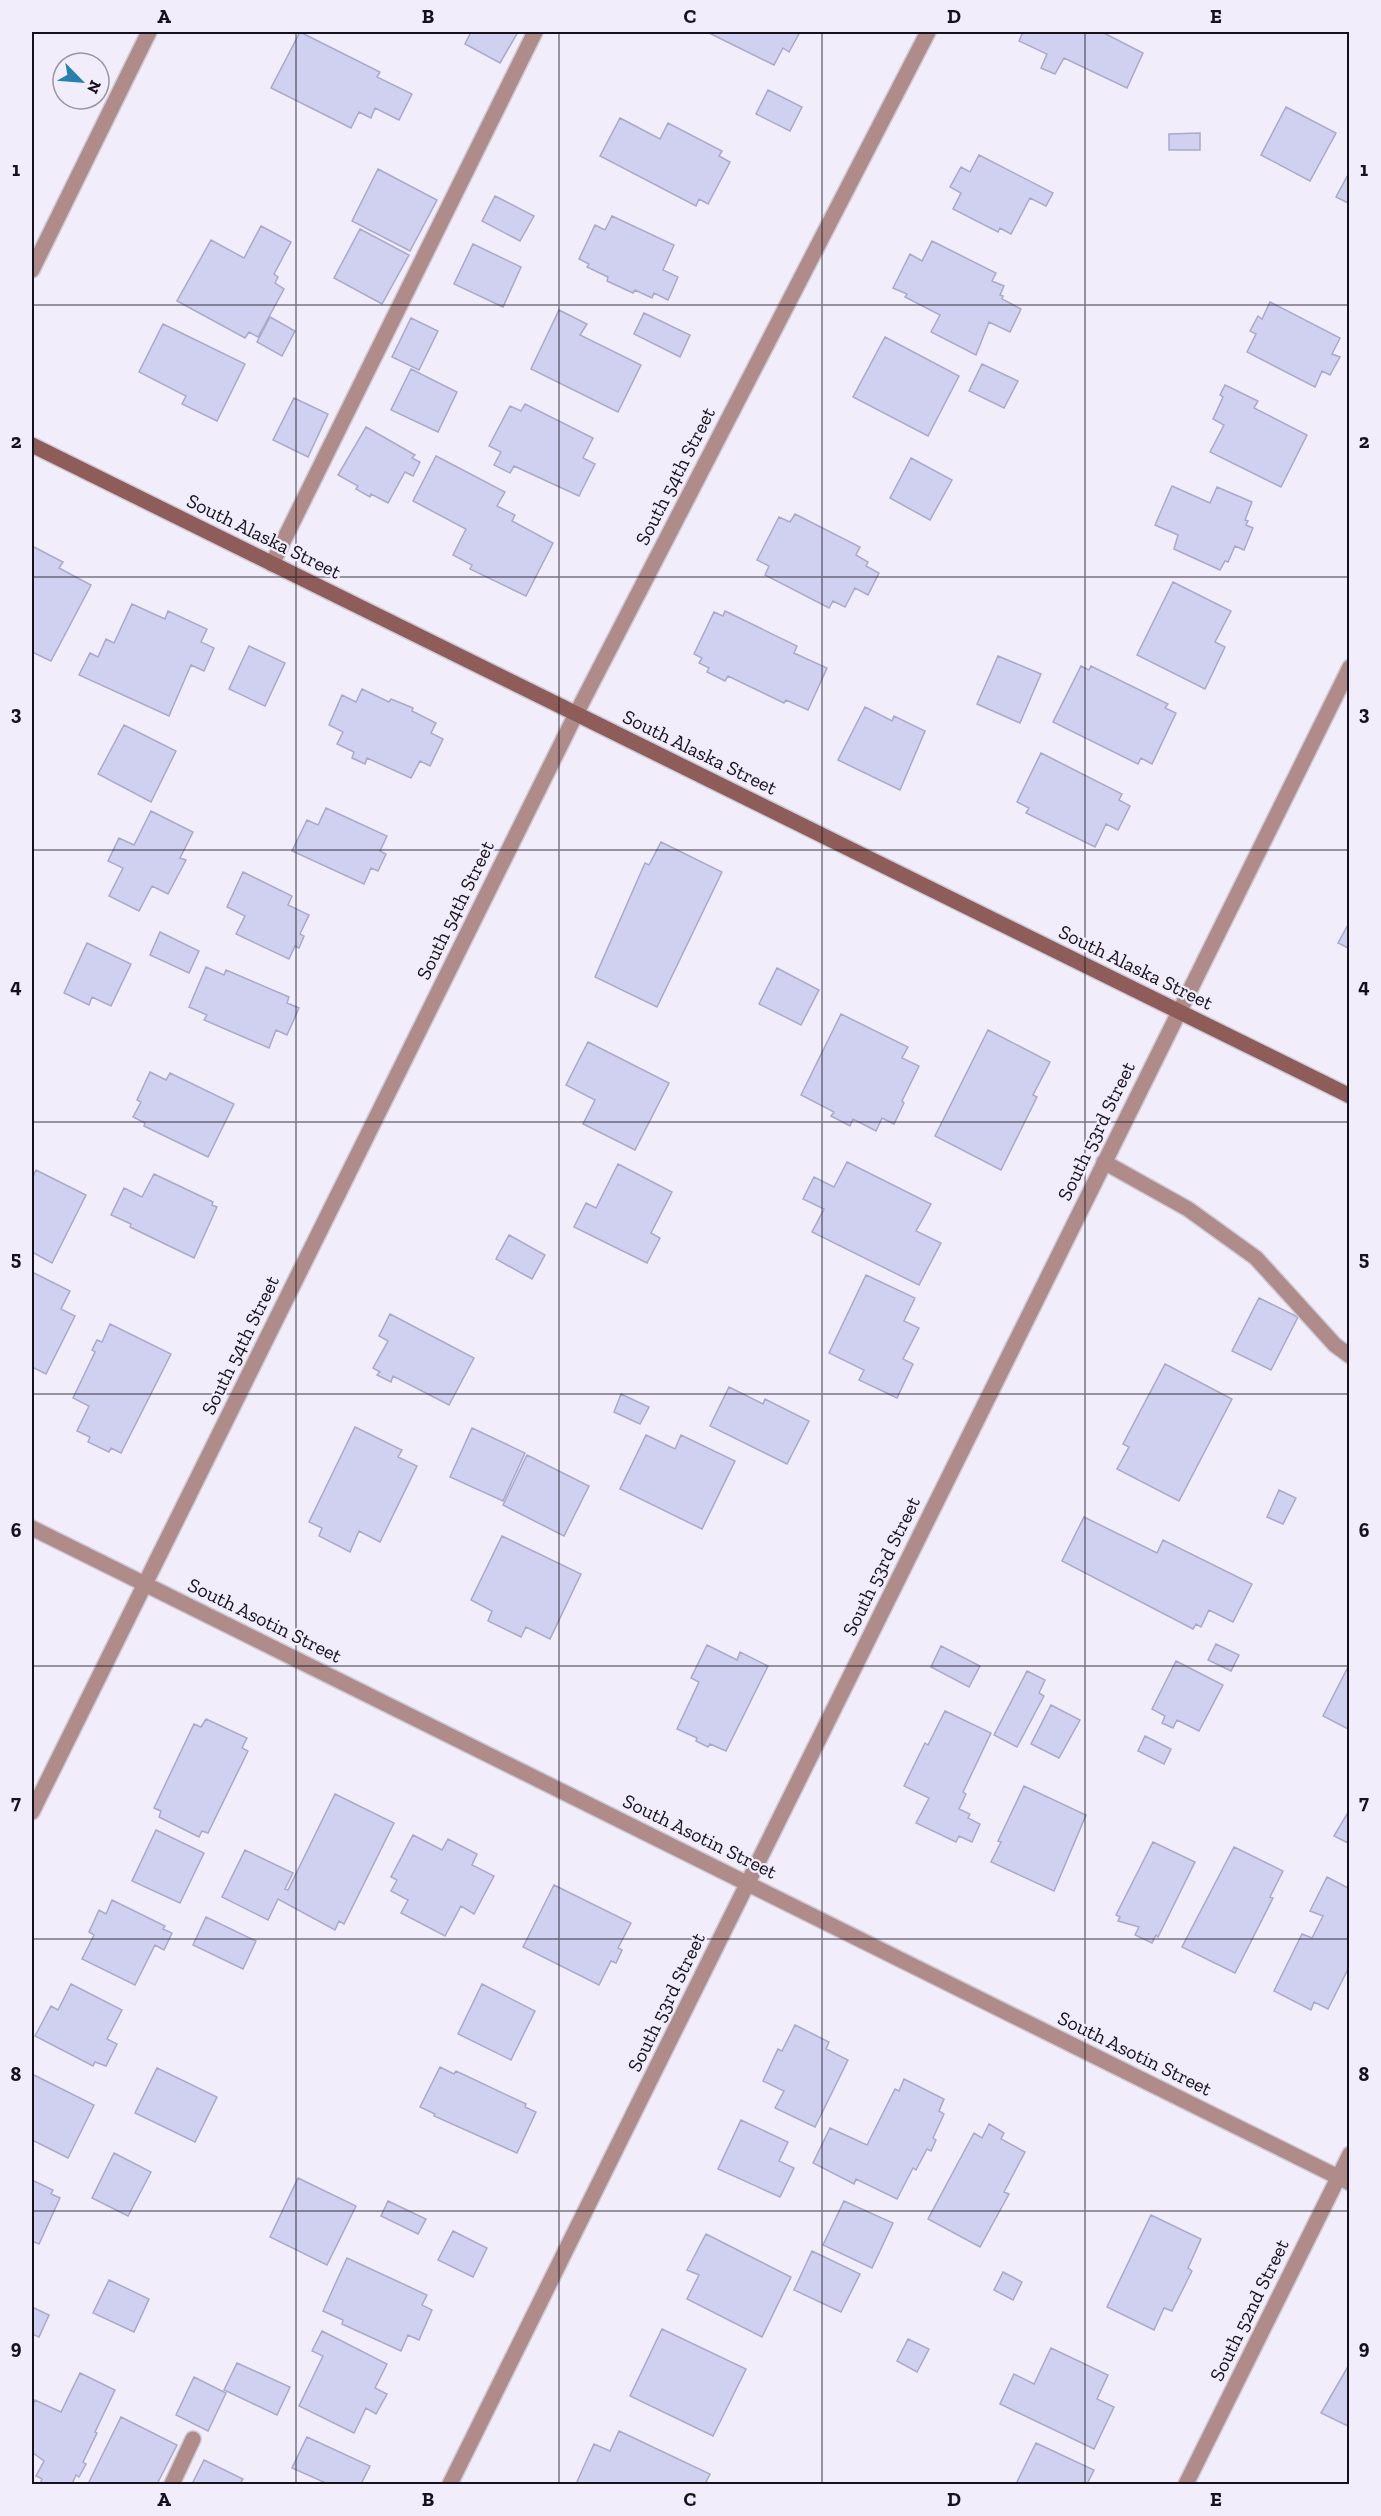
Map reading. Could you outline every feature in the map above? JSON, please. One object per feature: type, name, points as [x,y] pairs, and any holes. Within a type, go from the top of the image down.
[{"type":"street","points":[[32,270],[149,32]]},
{"type":"street","points":[[272,564],[535,32]]},
{"type":"street","name":"South 54th Street","points":[[32,1812],[576,714],[928,32]]},
{"type":"street","name":"South Alaska Street","points":[[32,445],[1350,1096]]},
{"type":"street","name":"South 53rd Street","points":[[450,2484],[1350,667]]},
{"type":"street","points":[[1104,1162],[1188,1209],[1256,1258],[1335,1345],[1350,1356]]},
{"type":"street","name":"South Asotin Street","points":[[32,1528],[1344,2180]]},
{"type":"street","name":"South 52nd Street","points":[[1186,2484],[1344,2180],[1350,2154]]},
{"type":"street","points":[[172,2484],[193,2439]]},
{"type":"building","points":[[300,32],[380,72],[377,77],[412,94],[399,120],[375,108],[371,118],[359,112],[351,128],[271,88]]},
{"type":"building","points":[[471,32],[518,32],[500,63],[465,44]]},
{"type":"building","points":[[707,32],[800,32],[789,52],[783,48],[774,65]]},
{"type":"building","points":[[1023,32],[1102,32],[1143,53],[1127,88],[1064,58],[1055,74],[1041,68],[1047,54],[1019,41]]},
{"type":"building","points":[[768,90],[802,107],[790,131],[756,114]]},
{"type":"building","points":[[1286,107],[1336,133],[1310,181],[1261,155]]},
{"type":"building","points":[[620,118],[660,139],[668,123],[722,151],[719,156],[730,162],[708,204],[699,199],[696,206],[600,156]]},
{"type":"building","points":[[1200,133],[1200,150],[1169,150],[1169,134]]},
{"type":"building","points":[[979,155],[1053,193],[1046,206],[1030,198],[1011,234],[1000,228],[998,232],[953,209],[961,193],[950,187],[961,167],[970,172]]},
{"type":"building","points":[[378,169],[437,200],[410,251],[352,221]]},
{"type":"building","points":[[1350,171],[1350,204],[1336,197]]},
{"type":"building","points":[[495,196],[534,216],[520,241],[482,221]]},
{"type":"building","points":[[612,216],[674,245],[663,270],[678,277],[668,300],[654,293],[652,298],[635,290],[633,293],[607,281],[608,277],[587,267],[589,264],[579,259],[595,225],[605,230]]},
{"type":"building","points":[[261,226],[291,242],[274,274],[278,277],[275,283],[284,289],[258,337],[249,332],[245,338],[177,301],[211,240],[244,258]]},
{"type":"building","points":[[360,229],[409,255],[382,304],[334,278]]},
{"type":"building","points":[[932,241],[996,273],[992,281],[1004,286],[1000,295],[1003,296],[1002,299],[1021,309],[1010,332],[989,322],[976,355],[931,332],[940,315],[905,297],[907,294],[893,288],[910,254],[922,261]]},
{"type":"building","points":[[473,244],[521,267],[503,307],[454,284]]},
{"type":"building","points":[[1270,302],[1340,338],[1332,354],[1340,357],[1330,375],[1322,371],[1315,387],[1247,352],[1256,334],[1250,331],[1258,316],[1262,319]]},
{"type":"building","points":[[559,310],[587,324],[580,335],[641,365],[618,412],[531,369]]},
{"type":"building","points":[[644,313],[690,335],[680,357],[634,334]]},
{"type":"building","points":[[270,317],[295,331],[282,356],[257,342]]},
{"type":"building","points":[[411,318],[438,331],[419,370],[392,357]]},
{"type":"building","points":[[163,324],[245,364],[217,421],[182,404],[186,396],[139,372]]},
{"type":"building","points":[[885,337],[959,376],[928,436],[853,397]]},
{"type":"building","points":[[982,364],[1018,381],[1004,408],[969,391]]},
{"type":"building","points":[[411,369],[457,392],[438,432],[391,410]]},
{"type":"building","points":[[1225,385],[1258,401],[1254,408],[1307,435],[1281,487],[1210,452],[1224,425],[1213,419],[1223,397],[1220,395]]},
{"type":"building","points":[[294,398],[328,414],[308,457],[273,440]]},
{"type":"building","points":[[525,404],[593,438],[583,458],[595,464],[579,496],[514,466],[510,473],[494,465],[501,452],[489,446],[510,406],[521,411]]},
{"type":"building","points":[[366,427],[415,455],[412,458],[420,462],[413,476],[405,472],[388,503],[371,494],[370,497],[356,489],[358,486],[338,475]]},
{"type":"building","points":[[436,456],[505,492],[497,506],[515,515],[512,521],[553,543],[526,596],[470,569],[472,565],[453,555],[466,529],[413,501]]},
{"type":"building","points":[[911,458],[952,480],[930,520],[890,498]]},
{"type":"building","points":[[1172,486],[1210,503],[1217,487],[1252,502],[1245,520],[1248,521],[1246,525],[1253,528],[1244,550],[1235,546],[1228,562],[1225,561],[1220,570],[1174,549],[1178,535],[1155,525]]},
{"type":"building","points":[[795,514],[860,547],[856,555],[868,562],[866,566],[879,573],[868,595],[855,588],[845,607],[833,601],[829,608],[765,575],[769,566],[757,560],[779,517],[790,522]]},
{"type":"building","points":[[32,546],[63,562],[59,568],[91,585],[51,661],[32,652]]},
{"type":"building","points":[[1173,582],[1231,611],[1215,642],[1225,647],[1205,689],[1137,655]]},
{"type":"building","points":[[132,604],[165,619],[168,611],[207,629],[201,642],[214,648],[204,671],[191,665],[169,716],[79,675],[90,653],[98,657],[106,639],[114,643]]},
{"type":"building","points":[[725,611],[797,646],[794,653],[827,668],[808,710],[786,700],[784,703],[728,676],[725,681],[707,672],[709,668],[699,663],[702,658],[694,654],[714,612],[723,616]]},
{"type":"building","points":[[249,646],[285,663],[265,706],[229,689]]},
{"type":"building","points":[[998,656],[1041,674],[1020,723],[977,704]]},
{"type":"building","points":[[1081,666],[1089,670],[1091,666],[1168,704],[1165,708],[1176,713],[1152,764],[1141,758],[1138,764],[1053,722]]},
{"type":"building","points":[[362,689],[389,702],[391,699],[413,708],[412,711],[436,723],[431,733],[443,739],[430,766],[420,761],[411,778],[367,758],[365,764],[352,758],[354,752],[337,744],[343,732],[329,725],[342,695],[356,702]]},
{"type":"building","points":[[865,707],[892,721],[894,716],[925,731],[900,790],[838,760]]},
{"type":"building","points":[[124,725],[176,751],[151,802],[98,774]]},
{"type":"building","points":[[1041,753],[1122,794],[1119,800],[1130,806],[1118,830],[1106,824],[1095,847],[1026,813],[1029,808],[1017,802]]},
{"type":"building","points":[[326,808],[387,836],[380,851],[386,854],[378,871],[371,868],[364,884],[292,851],[307,820],[318,825]]},
{"type":"building","points":[[151,811],[193,832],[180,858],[186,860],[168,894],[152,886],[139,911],[109,896],[123,868],[108,861],[119,838],[134,845]]},
{"type":"building","points":[[661,842],[722,872],[657,1007],[595,977],[645,863],[649,865]]},
{"type":"building","points":[[243,872],[292,896],[288,905],[309,915],[300,934],[304,936],[299,948],[295,946],[289,959],[236,934],[245,916],[227,907]]},
{"type":"building","points":[[1350,921],[1350,949],[1338,943]]},
{"type":"building","points":[[160,932],[199,951],[189,973],[150,955]]},
{"type":"building","points":[[87,943],[131,964],[111,1006],[92,997],[89,1005],[64,993]]},
{"type":"building","points":[[206,967],[224,975],[226,970],[289,997],[287,1003],[299,1008],[287,1035],[276,1030],[269,1048],[204,1020],[207,1015],[189,1007]]},
{"type":"building","points":[[777,968],[819,990],[801,1025],[759,1004]]},
{"type":"building","points":[[841,1014],[908,1047],[902,1058],[919,1066],[894,1124],[882,1118],[876,1131],[853,1119],[850,1126],[831,1116],[834,1112],[801,1095]]},
{"type":"building","points":[[988,1030],[1050,1062],[1033,1095],[1037,1097],[1001,1170],[935,1136]]},
{"type":"building","points":[[588,1042],[669,1083],[635,1150],[583,1124],[595,1100],[566,1085]]},
{"type":"building","points":[[150,1072],[166,1080],[170,1073],[234,1104],[208,1157],[144,1126],[145,1123],[133,1117],[141,1102],[137,1100]]},
{"type":"building","points":[[847,1162],[931,1204],[916,1231],[941,1243],[919,1285],[812,1232],[824,1209],[803,1199],[814,1177],[834,1187]]},
{"type":"building","points":[[618,1164],[672,1192],[651,1233],[660,1238],[647,1263],[574,1227],[586,1203],[596,1208]]},
{"type":"building","points":[[36,1170],[86,1195],[52,1263],[32,1252],[32,1179]]},
{"type":"building","points":[[154,1174],[213,1202],[212,1205],[217,1207],[194,1258],[130,1227],[131,1224],[111,1215],[124,1188],[142,1197]]},
{"type":"building","points":[[509,1235],[545,1255],[532,1279],[496,1259]]},
{"type":"building","points":[[32,1272],[70,1291],[61,1309],[75,1316],[46,1374],[32,1367]]},
{"type":"building","points":[[866,1275],[915,1298],[904,1321],[919,1328],[903,1359],[913,1364],[897,1398],[859,1380],[864,1370],[829,1353]]},
{"type":"building","points":[[1259,1298],[1298,1317],[1271,1370],[1232,1351]]},
{"type":"building","points":[[390,1314],[474,1358],[449,1405],[393,1376],[391,1382],[377,1375],[380,1372],[373,1368],[388,1341],[379,1336]]},
{"type":"building","points":[[110,1324],[171,1354],[121,1453],[111,1448],[109,1452],[88,1442],[90,1437],[77,1431],[89,1406],[73,1398],[95,1352],[92,1350],[97,1340],[102,1342]]},
{"type":"building","points":[[1165,1364],[1232,1399],[1179,1501],[1117,1469],[1129,1447],[1123,1444]]},
{"type":"building","points":[[729,1387],[763,1404],[765,1399],[809,1421],[787,1464],[710,1426]]},
{"type":"building","points":[[621,1394],[649,1407],[640,1424],[614,1412]]},
{"type":"building","points":[[355,1427],[402,1450],[398,1457],[417,1466],[380,1542],[359,1531],[350,1552],[319,1536],[322,1528],[309,1522]]},
{"type":"building","points":[[472,1428],[525,1453],[503,1501],[450,1477]]},
{"type":"building","points":[[646,1435],[675,1449],[681,1435],[735,1461],[702,1529],[620,1489]]},
{"type":"building","points":[[527,1455],[589,1486],[564,1536],[503,1505]]},
{"type":"building","points":[[1279,1490],[1296,1498],[1283,1524],[1267,1517]]},
{"type":"building","points":[[1084,1517],[1157,1553],[1163,1540],[1252,1584],[1233,1622],[1209,1610],[1201,1627],[1196,1624],[1193,1629],[1062,1561]]},
{"type":"building","points":[[502,1536],[581,1574],[550,1639],[526,1627],[521,1637],[488,1621],[492,1611],[471,1600]]},
{"type":"building","points":[[1216,1644],[1239,1655],[1231,1671],[1208,1660]]},
{"type":"building","points":[[707,1645],[737,1660],[740,1652],[768,1666],[726,1751],[710,1744],[708,1747],[696,1741],[697,1738],[677,1729],[699,1682],[691,1678]]},
{"type":"building","points":[[941,1646],[980,1666],[969,1687],[931,1667]]},
{"type":"building","points":[[1176,1661],[1223,1685],[1199,1731],[1177,1720],[1173,1728],[1162,1723],[1165,1716],[1152,1709]]},
{"type":"building","points":[[1350,1665],[1350,1730],[1323,1716]]},
{"type":"building","points":[[1027,1671],[1045,1680],[1039,1693],[1044,1696],[1017,1747],[994,1735]]},
{"type":"building","points":[[1051,1705],[1080,1720],[1059,1758],[1031,1744]]},
{"type":"building","points":[[945,1711],[991,1733],[963,1792],[966,1794],[959,1809],[970,1814],[968,1818],[980,1824],[972,1842],[959,1836],[956,1842],[916,1823],[929,1798],[904,1786],[925,1743],[928,1745]]},
{"type":"building","points":[[206,1719],[247,1738],[242,1748],[248,1751],[208,1833],[202,1831],[199,1837],[159,1817],[161,1811],[154,1808],[194,1724],[201,1727]]},
{"type":"building","points":[[1145,1736],[1171,1749],[1164,1764],[1138,1751]]},
{"type":"building","points":[[1024,1786],[1086,1815],[1054,1891],[991,1862],[1001,1842],[998,1841]]},
{"type":"building","points":[[335,1794],[394,1823],[344,1924],[339,1921],[335,1930],[278,1899],[268,1920],[222,1897],[245,1850],[293,1873],[285,1889],[288,1890]]},
{"type":"building","points":[[1350,1809],[1350,1844],[1334,1836]]},
{"type":"building","points":[[156,1830],[204,1853],[180,1903],[132,1881]]},
{"type":"building","points":[[413,1835],[442,1850],[448,1839],[477,1854],[472,1865],[494,1876],[474,1914],[461,1906],[445,1936],[401,1913],[408,1900],[391,1891],[397,1880],[391,1877]]},
{"type":"building","points":[[1153,1842],[1195,1862],[1158,1937],[1156,1935],[1152,1943],[1135,1935],[1139,1927],[1118,1921],[1120,1917],[1116,1915]]},
{"type":"building","points":[[1234,1847],[1283,1871],[1270,1897],[1273,1898],[1235,1973],[1182,1947]]},
{"type":"building","points":[[1327,1877],[1350,1889],[1350,1965],[1328,2009],[1314,2002],[1311,2010],[1274,1991],[1302,1934],[1312,1938],[1323,1916],[1310,1911]]},
{"type":"building","points":[[554,1885],[631,1923],[618,1948],[622,1950],[616,1963],[611,1961],[599,1985],[523,1947]]},
{"type":"building","points":[[112,1900],[165,1926],[163,1929],[172,1933],[164,1950],[155,1945],[135,1985],[82,1959],[94,1935],[89,1932],[99,1910],[106,1914]]},
{"type":"building","points":[[206,1917],[256,1941],[243,1969],[193,1945]]},
{"type":"building","points":[[71,1984],[122,2010],[107,2039],[117,2044],[106,2066],[95,2062],[93,2066],[35,2036],[51,2006],[58,2010]]},
{"type":"building","points":[[482,1984],[535,2011],[511,2060],[458,2034]]},
{"type":"building","points":[[795,2025],[829,2042],[826,2049],[848,2060],[815,2127],[775,2108],[784,2091],[763,2081],[778,2049],[782,2051]]},
{"type":"building","points":[[440,2067],[454,2074],[456,2071],[526,2104],[525,2107],[536,2112],[517,2153],[434,2116],[435,2114],[420,2107]]},
{"type":"building","points":[[157,2068],[217,2097],[195,2142],[135,2113]]},
{"type":"building","points":[[32,2074],[94,2105],[68,2158],[32,2140]]},
{"type":"building","points":[[904,2079],[944,2099],[939,2111],[944,2114],[933,2138],[936,2140],[931,2151],[927,2149],[916,2170],[913,2168],[897,2199],[856,2179],[854,2184],[813,2163],[830,2128],[867,2145],[895,2089],[899,2091]]},
{"type":"building","points":[[741,2120],[788,2142],[779,2161],[794,2168],[780,2197],[718,2169]]},
{"type":"building","points":[[989,2124],[1004,2133],[1001,2139],[1025,2152],[1004,2192],[1009,2194],[980,2247],[928,2219],[974,2133],[982,2138]]},
{"type":"building","points":[[114,2153],[151,2172],[128,2216],[92,2198]]},
{"type":"building","points":[[298,2178],[356,2206],[327,2265],[270,2237]]},
{"type":"building","points":[[32,2180],[53,2190],[51,2194],[60,2198],[39,2244],[32,2241]]},
{"type":"building","points":[[388,2201],[426,2219],[418,2234],[381,2216]]},
{"type":"building","points":[[844,2201],[893,2223],[872,2268],[823,2245]]},
{"type":"building","points":[[1151,2215],[1201,2239],[1188,2268],[1192,2271],[1172,2311],[1164,2308],[1154,2330],[1107,2307]]},
{"type":"building","points":[[453,2231],[487,2248],[473,2277],[438,2260]]},
{"type":"building","points":[[706,2234],[791,2277],[762,2337],[687,2299],[699,2275],[687,2270]]},
{"type":"building","points":[[812,2251],[860,2274],[841,2312],[794,2290]]},
{"type":"building","points":[[347,2258],[427,2295],[422,2305],[432,2310],[419,2340],[408,2335],[401,2351],[342,2324],[343,2320],[323,2311]]},
{"type":"building","points":[[1003,2272],[1022,2282],[1013,2300],[994,2290]]},
{"type":"building","points":[[109,2280],[149,2299],[134,2332],[93,2313]]},
{"type":"building","points":[[32,2307],[49,2315],[39,2337],[32,2334]]},
{"type":"building","points":[[662,2329],[746,2369],[713,2436],[630,2396]]},
{"type":"building","points":[[322,2331],[387,2364],[375,2388],[387,2394],[376,2414],[366,2408],[354,2433],[299,2406],[323,2356],[312,2351]]},
{"type":"building","points":[[908,2339],[929,2349],[917,2372],[897,2361]]},
{"type":"building","points":[[1051,2348],[1108,2375],[1097,2399],[1114,2407],[1094,2449],[1000,2404],[1014,2374],[1034,2384]]},
{"type":"building","points":[[237,2363],[290,2387],[277,2415],[224,2390]]},
{"type":"building","points":[[1350,2363],[1350,2427],[1321,2413]]},
{"type":"building","points":[[80,2373],[115,2390],[95,2432],[97,2433],[83,2462],[86,2464],[79,2477],[76,2475],[72,2484],[40,2484],[42,2479],[36,2476],[44,2461],[32,2452],[32,2408],[35,2400],[61,2412]]},
{"type":"building","points":[[194,2377],[226,2393],[208,2431],[176,2415]]},
{"type":"building","points":[[121,2417],[177,2445],[157,2484],[88,2484]]},
{"type":"building","points":[[619,2431],[710,2474],[705,2484],[576,2484],[594,2444],[610,2451]]},
{"type":"building","points":[[307,2437],[370,2466],[361,2484],[328,2484],[292,2468]]},
{"type":"building","points":[[1036,2443],[1094,2470],[1087,2484],[1016,2484]]},
{"type":"building","points":[[204,2460],[243,2479],[240,2484],[192,2484]]}]
